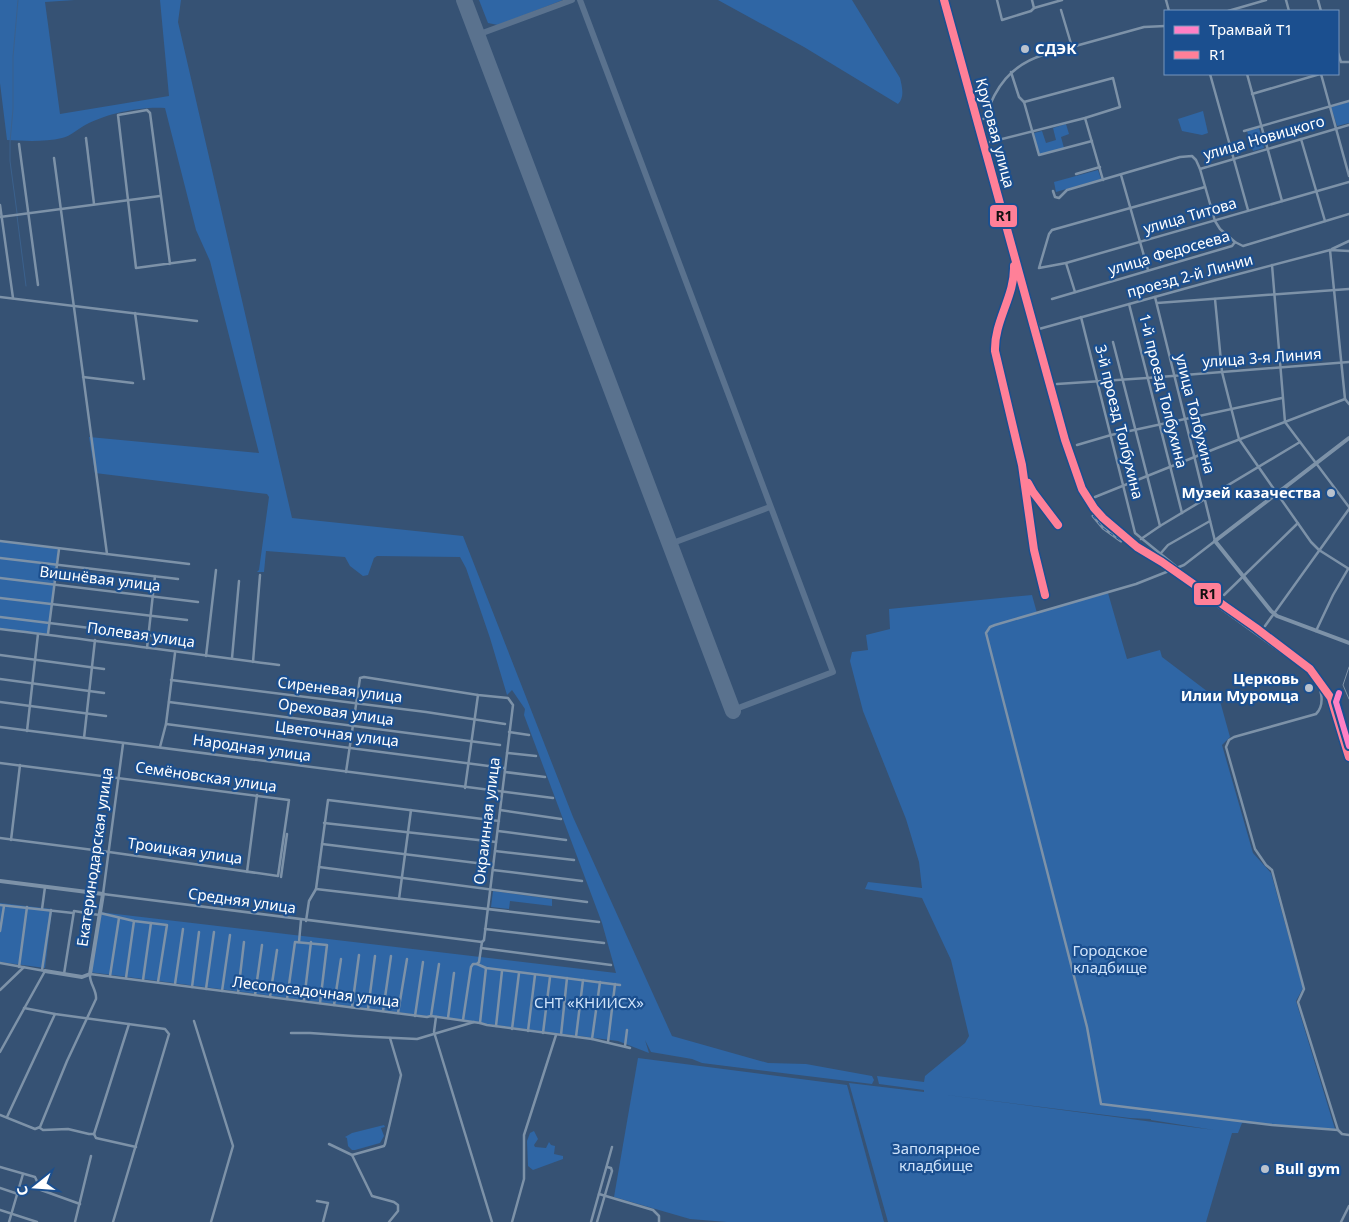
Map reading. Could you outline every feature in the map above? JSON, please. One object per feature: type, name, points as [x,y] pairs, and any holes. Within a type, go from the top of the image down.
[{"type":"street","name":"Круговая улица","points":[[947,0],[1027,294],[1039,329]]},
{"type":"street","points":[[997,0],[1002,20],[1062,0]]},
{"type":"street","points":[[1032,0],[1034,8]]},
{"type":"street","points":[[1232,10],[1266,0]]},
{"type":"street","points":[[1061,10],[1072,47]]},
{"type":"street","points":[[980,121],[984,120],[991,100],[1011,72],[1038,56],[1144,27],[1164,26]]},
{"type":"street","points":[[1339,56],[1341,62],[1349,62]]},
{"type":"street","points":[[1011,72],[1019,97],[1024,102],[1039,156],[1092,141]]},
{"type":"street","points":[[1210,75],[1248,210]]},
{"type":"street","points":[[1247,75],[1282,201]]},
{"type":"street","points":[[1252,94],[1317,75]]},
{"type":"street","points":[[1320,75],[1349,176]]},
{"type":"street","points":[[990,142],[1085,118],[1120,107],[1113,78],[1024,102]]},
{"type":"street","name":"улица Новицкого","points":[[1244,131],[1349,101]]},
{"type":"street","points":[[170,264],[150,113],[147,110],[117,116],[136,268],[170,264],[195,260]]},
{"type":"street","points":[[1085,118],[1103,180]]},
{"type":"street","name":"улица Новицкого","points":[[1053,191],[1056,197],[1059,198],[1067,190],[1155,164],[1190,156],[1196,160],[1200,169],[1349,125]]},
{"type":"street","points":[[86,138],[94,204]]},
{"type":"street","points":[[1302,139],[1325,221]]},
{"type":"street","points":[[19,144],[38,285]]},
{"type":"street","points":[[54,158],[107,554]]},
{"type":"street","points":[[1076,174],[1100,167]]},
{"type":"street","points":[[1200,169],[1214,221],[1235,242]]},
{"type":"street","points":[[1121,175],[1148,270]]},
{"type":"street","name":"улица Титова","points":[[1131,208],[1052,230],[1039,266],[1042,269],[1066,263],[1349,182]]},
{"type":"street","points":[[1131,208],[1205,186]]},
{"type":"street","points":[[1,217],[160,196]]},
{"type":"street","points":[[0,205],[14,298]]},
{"type":"street","name":"улица Федосеева","points":[[1052,298],[1232,246],[1235,242],[1243,246],[1349,214]]},
{"type":"street","points":[[1349,241],[1330,250],[1345,399],[1349,404]]},
{"type":"street","name":"проезд 2-й Линии","points":[[1039,329],[1330,250],[1349,251]]},
{"type":"street","points":[[1066,263],[1074,292]]},
{"type":"street","points":[[1265,626],[1349,508],[1317,462],[1285,422],[1272,265]]},
{"type":"street","points":[[1157,303],[1349,289]]},
{"type":"street","points":[[0,297],[197,321]]},
{"type":"street","name":"улица Толбухина","points":[[1155,297],[1215,541],[1274,614],[1349,643]]},
{"type":"street","points":[[1215,299],[1222,372],[1239,440],[1310,542],[1349,569],[1329,601],[1316,631]]},
{"type":"street","name":"1-й проезд Толбухина","points":[[1129,304],[1182,514]]},
{"type":"street","points":[[134,313],[144,379]]},
{"type":"street","name":"3-й проезд Толбухина","points":[[1081,317],[1135,533],[1142,539]]},
{"type":"street","points":[[1113,342],[1160,526]]},
{"type":"street","name":"улица 3-я Линия","points":[[1058,384],[1349,362]]},
{"type":"street","points":[[84,377],[134,383]]},
{"type":"street","points":[[1076,445],[1110,435],[1282,398]]},
{"type":"street","points":[[1094,498],[1345,399]]},
{"type":"street","points":[[1338,1130],[1101,1104],[1087,1027],[986,633],[990,627],[995,625],[1136,584],[1178,568],[1349,438]]},
{"type":"street","points":[[1178,568],[1142,539],[1160,526],[1300,442]]},
{"type":"street","points":[[1161,553],[1168,545],[1210,521]]},
{"type":"street","points":[[1224,595],[1298,523]]},
{"type":"street","points":[[0,541],[189,564]]},
{"type":"street","points":[[48,634],[59,548]]},
{"type":"street","points":[[0,558],[178,579]]},
{"type":"street","points":[[206,656],[216,570]]},
{"type":"street","points":[[1169,571],[1313,676],[1318,683],[1322,697],[1321,705],[1316,714],[1234,737],[1226,744],[1226,748],[1255,849],[1266,865],[1272,870],[1304,989],[1298,1002],[1338,1130],[1342,1134],[1349,1135]]},
{"type":"street","points":[[253,662],[260,575]]},
{"type":"street","points":[[147,648],[154,576]]},
{"type":"street","name":"Вишнёвая улица","points":[[0,578],[198,602]]},
{"type":"street","points":[[232,658],[239,581]]},
{"type":"street","points":[[0,598],[187,620]]},
{"type":"street","points":[[0,617],[180,639]]},
{"type":"street","name":"Полевая улица","points":[[0,629],[279,665]]},
{"type":"street","points":[[27,731],[38,634]]},
{"type":"street","points":[[84,738],[95,640]]},
{"type":"street","points":[[160,747],[166,724],[175,652]]},
{"type":"street","points":[[0,656],[104,669]]},
{"type":"street","points":[[346,772],[360,678],[364,677],[478,696],[465,788]]},
{"type":"street","points":[[0,679],[104,692]]},
{"type":"street","name":"Сиреневая улица","points":[[171,680],[505,724]]},
{"type":"street","name":"Окраинная улица","points":[[477,964],[484,940],[513,705],[508,698],[478,696]]},
{"type":"street","points":[[0,702],[106,716]]},
{"type":"street","name":"Ореховая улица","points":[[169,702],[500,746]]},
{"type":"street","name":"Цветочная улица","points":[[166,724],[410,754],[545,777]]},
{"type":"street","name":"Народная улица","points":[[0,727],[502,792]]},
{"type":"street","points":[[510,732],[529,735]]},
{"type":"street","name":"Екатеринодарская улица","points":[[90,974],[109,852],[123,743]]},
{"type":"street","points":[[507,753],[536,756]]},
{"type":"street","name":"Семёновская улица","points":[[0,763],[289,800],[280,876]]},
{"type":"street","points":[[11,840],[20,765]]},
{"type":"street","points":[[502,792],[553,798]]},
{"type":"street","points":[[247,872],[257,795]]},
{"type":"street","points":[[306,920],[309,901],[316,889],[328,800],[499,821]]},
{"type":"street","points":[[399,899],[411,810]]},
{"type":"street","points":[[500,810],[561,819]]},
{"type":"street","points":[[324,822],[496,842]]},
{"type":"street","points":[[498,831],[566,840]]},
{"type":"street","points":[[280,876],[287,834]]},
{"type":"street","name":"Троицкая улица","points":[[0,838],[280,876]]},
{"type":"street","points":[[322,844],[493,865]]},
{"type":"street","points":[[495,851],[574,860]]},
{"type":"street","points":[[319,867],[587,902]]},
{"type":"street","points":[[493,870],[582,881]]},
{"type":"street","name":"Средняя улица","points":[[0,881],[482,942]]},
{"type":"street","points":[[42,909],[45,887]]},
{"type":"street","points":[[316,889],[599,922]]},
{"type":"street","points":[[0,931],[2,905],[100,914],[167,925],[158,982]]},
{"type":"street","points":[[19,967],[27,908]]},
{"type":"street","points":[[0,1052],[44,970],[51,910]]},
{"type":"street","points":[[64,974],[74,912]]},
{"type":"street","points":[[110,976],[119,918]]},
{"type":"street","points":[[299,942],[301,920]]},
{"type":"street","points":[[126,978],[134,921]]},
{"type":"street","points":[[143,980],[151,923]]},
{"type":"street","points":[[485,929],[604,943]]},
{"type":"street","points":[[175,984],[183,930]]},
{"type":"street","points":[[192,987],[199,932]]},
{"type":"street","points":[[206,989],[214,932]]},
{"type":"street","points":[[222,991],[230,935]]},
{"type":"street","points":[[238,993],[244,942]]},
{"type":"street","points":[[287,999],[294,942],[311,942],[327,945],[320,1003]]},
{"type":"street","points":[[304,1001],[311,942]]},
{"type":"street","points":[[255,995],[262,946]]},
{"type":"street","points":[[481,948],[611,965]]},
{"type":"street","points":[[270,996],[277,950]]},
{"type":"street","points":[[352,1008],[359,955]]},
{"type":"street","points":[[368,1009],[375,956]]},
{"type":"street","points":[[383,1011],[391,956]]},
{"type":"street","points":[[334,1005],[341,959]]},
{"type":"street","points":[[398,1014],[407,959]]},
{"type":"street","points":[[415,1016],[423,962]]},
{"type":"street","name":"Лесопосадочная улица","points":[[0,963],[82,977],[90,974],[110,976],[398,1014],[480,1022],[528,1031],[592,1039],[630,1048]]},
{"type":"street","points":[[431,1016],[439,964]]},
{"type":"street","points":[[463,1020],[473,964],[486,968],[620,985]]},
{"type":"street","points":[[0,990],[24,968]]},
{"type":"street","points":[[480,1022],[486,968]]},
{"type":"street","points":[[496,1026],[502,970]]},
{"type":"street","points":[[448,1018],[454,972]]},
{"type":"street","points":[[512,1028],[520,972]]},
{"type":"street","points":[[38,1128],[88,1018],[96,995],[89,979],[90,974]]},
{"type":"street","points":[[528,1031],[535,974]]},
{"type":"street","points":[[543,1033],[551,976]]},
{"type":"street","points":[[561,1035],[567,978]]},
{"type":"street","points":[[576,1037],[583,980]]},
{"type":"street","points":[[592,1039],[600,982]]},
{"type":"street","points":[[608,1042],[615,984]]},
{"type":"street","points":[[24,1008],[165,1029],[169,1034],[114,1222]]},
{"type":"street","points":[[7,1118],[55,1014]]},
{"type":"street","points":[[436,1017],[435,1035],[492,1222]]},
{"type":"street","points":[[194,1020],[233,1146],[211,1222]]},
{"type":"street","points":[[291,1033],[417,1039],[475,1022]]},
{"type":"street","points":[[94,1134],[128,1024]]},
{"type":"street","points":[[625,1046],[628,1030]]},
{"type":"street","points":[[512,1222],[524,1179],[524,1135],[556,1034]]},
{"type":"street","points":[[352,1155],[384,1146],[385,1144],[401,1075],[390,1038]]},
{"type":"street","points":[[0,1115],[43,1130],[68,1129],[94,1134],[96,1138],[136,1147]]},
{"type":"street","points":[[330,1144],[352,1155],[372,1196],[394,1202],[398,1205],[398,1211],[389,1222]]},
{"type":"street","points":[[591,1222],[612,1147]]},
{"type":"street","points":[[75,1222],[91,1156]]},
{"type":"street","points":[[0,1167],[35,1178],[41,1190],[80,1204]]},
{"type":"street","points":[[598,1222],[612,1171],[611,1168],[607,1167]]},
{"type":"street","points":[[9,1222],[24,1174]]},
{"type":"street","points":[[0,1188],[18,1194]]},
{"type":"street","points":[[599,1194],[653,1210],[659,1216],[659,1222]]},
{"type":"street","points":[[317,1201],[328,1203],[323,1222]]},
{"type":"street","points":[[1341,1222],[1349,1206]]},
{"type":"street","points":[[595,1208],[601,1210]]},
{"type":"street","points":[[0,1210],[37,1222]]},
{"type":"green space","name":"СНТ «КНИИСХ»","points":[[0,0],[75,0],[45,2],[60,114],[169,96],[160,0],[181,0],[178,22],[292,518],[463,536],[573,817],[672,1036],[768,1063],[806,1064],[872,1076],[874,1080],[872,1084],[702,1063],[692,1059],[651,1052],[645,1040],[649,1053],[618,1041],[89,972],[99,912],[616,973],[602,923],[524,715],[525,709],[512,690],[507,695],[490,638],[466,568],[460,557],[377,556],[374,558],[368,575],[363,576],[350,566],[345,557],[266,551],[264,572],[257,572],[259,570],[269,497],[267,494],[95,473],[89,437],[259,453],[210,261],[196,230],[165,108],[137,109],[106,116],[62,138],[42,141],[7,140],[0,83]]},
{"type":"green space","points":[[479,0],[563,0],[498,25],[488,23]]},
{"type":"green space","points":[[718,0],[852,0],[900,78],[902,98],[898,104],[804,47]]},
{"type":"green space","points":[[1349,102],[1349,123],[1337,126],[1331,107]]},
{"type":"green space","points":[[1203,111],[1208,133],[1202,135],[1182,131],[1178,119]]},
{"type":"green space","points":[[1066,124],[1069,134],[1061,137],[1064,148],[1039,155],[1034,133],[1042,131],[1046,143],[1056,140],[1053,128]]},
{"type":"green space","points":[[1259,128],[1264,148],[1253,151],[1247,131]]},
{"type":"green space","points":[[1098,170],[1101,179],[1056,192],[1054,182]]},
{"type":"green space","points":[[0,541],[58,549],[48,634],[0,629]]},
{"type":"green space","name":"Городское кладбище","points":[[1108,593],[1127,659],[1160,650],[1162,657],[1220,701],[1230,737],[1222,745],[1253,853],[1271,873],[1303,988],[1296,1001],[1335,1129],[1242,1123],[1238,1133],[1232,1133],[1206,1222],[888,1222],[849,1083],[924,1092],[924,1090],[879,1084],[877,1076],[924,1082],[925,1076],[965,1043],[969,1036],[951,960],[922,898],[865,889],[868,882],[922,888],[919,862],[906,819],[863,711],[850,661],[852,652],[868,650],[866,635],[890,629],[889,609],[1032,595],[1037,613]],"holes":[[[939,1094],[1151,1119],[1214,1130]]]},
{"type":"green space","points":[[493,891],[552,899],[552,906],[510,901],[509,909],[491,907]]},
{"type":"green space","points":[[0,903],[52,909],[45,968],[0,962]]},
{"type":"green space","points":[[638,1058],[847,1085],[884,1222],[727,1222],[690,1219],[614,1197]]},
{"type":"green space","points":[[384,1125],[385,1127],[381,1128],[384,1136],[380,1143],[355,1150],[348,1146],[347,1138],[345,1137],[352,1133]]},
{"type":"green space","points":[[534,1131],[538,1139],[534,1145],[535,1147],[546,1148],[549,1142],[555,1146],[554,1154],[563,1156],[563,1159],[533,1170],[528,1166],[527,1141],[530,1133]]},
{"type":"waterway","points":[[17,213],[10,161],[10,142],[13,109],[13,57],[18,0]]},
{"type":"waterway","points":[[17,216],[26,286]]},
{"type":"taxiway","points":[[477,35],[572,0]]},
{"type":"taxiway","points":[[580,0],[833,672],[733,710]]},
{"type":"taxiway","points":[[670,544],[770,507]]},
{"type":"runway","points":[[464,0],[733,711]]},
{"type":"tram line","points":[[1349,667],[1343,685],[1349,699]]},
{"type":"tram line","points":[[1339,693],[1336,702],[1349,746]]},
{"type":"tram line","name":"T1","points":[[1339,693],[1336,702],[1349,746]]},
{"type":"railway","points":[[944,0],[1065,440],[1082,489],[1103,518],[1137,547],[1162,562],[1256,628],[1310,669],[1331,698],[1349,757]]},
{"type":"railway","points":[[1014,264],[1013,283],[997,330],[995,351],[1022,465],[1034,550],[1045,595]]},
{"type":"railway","points":[[1028,483],[1058,525]]},
{"type":"railway","points":[[1093,516],[1103,528],[1121,541]]},
{"type":"transit line","name":"R1","points":[[944,0],[1065,440],[1082,489],[1103,518],[1137,547],[1162,562],[1256,628],[1310,669],[1331,698],[1349,757]]},
{"type":"transit line","name":"R1","points":[[1014,266],[1011,288],[998,329],[995,351],[1022,465],[1034,550],[1045,595]]},
{"type":"transit line","name":"R1","points":[[1028,483],[1058,525]]},
{"type":"place","name":"СДЭК","points":[[1025,49]]},
{"type":"place","name":"Музей казачества","points":[[1331,493]]},
{"type":"place","name":"Церковь Илии Муромца","points":[[1309,688]]},
{"type":"place","name":"Bull gym","points":[[1265,1169]]},
{"type":"park label","name":"Заполярное кладбище","points":[[936,1158]]}]
